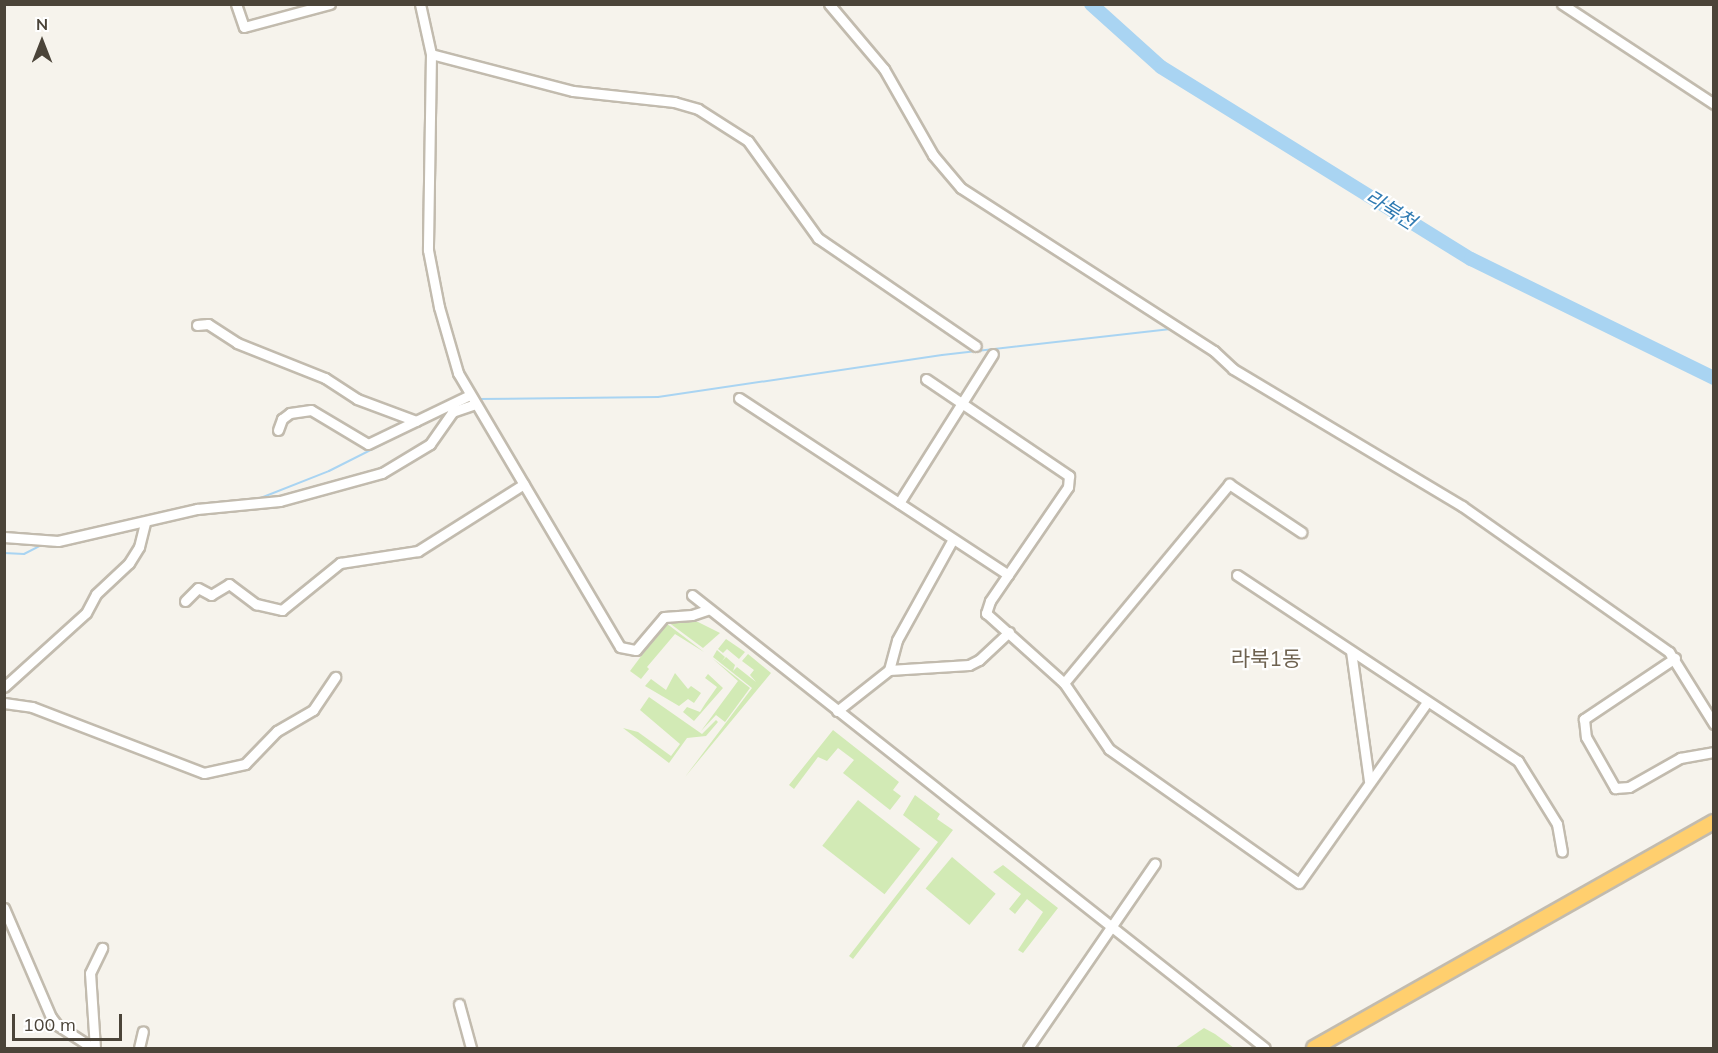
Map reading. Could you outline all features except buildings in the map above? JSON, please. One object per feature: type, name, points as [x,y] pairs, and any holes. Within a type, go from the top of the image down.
[{"type":"highway","points":[[1314,1048],[1713,822]]},
{"type":"street","points":[[236,4],[244,27],[330,4]]},
{"type":"street","points":[[420,4],[431,54],[428,250],[452,356],[472,399],[620,648],[636,650],[664,617],[692,615],[709,609]]},
{"type":"street","points":[[829,4],[884,69],[933,155],[968,194],[1214,351],[1233,369],[1462,506],[1675,658],[1713,724]]},
{"type":"street","points":[[1563,4],[1713,104]]},
{"type":"street","points":[[431,54],[573,91],[674,102],[698,108],[748,141],[818,238],[976,346]]},
{"type":"street","points":[[197,325],[208,324],[237,343],[325,378],[357,399],[416,421]]},
{"type":"street","points":[[899,503],[993,354]]},
{"type":"street","points":[[926,379],[1069,476],[1068,487],[1008,575],[986,613],[1064,683],[1109,749],[1299,883],[1427,702]]},
{"type":"street","points":[[739,398],[1008,575]]},
{"type":"street","points":[[278,430],[282,419],[290,412],[311,410],[368,444],[416,421],[472,399]]},
{"type":"street","points":[[4,537],[58,542],[197,509],[280,501],[382,473],[430,444],[452,412],[472,399]]},
{"type":"street","points":[[185,601],[198,588],[211,595],[229,584],[256,604],[282,609],[340,563],[418,551],[524,484]]},
{"type":"street","points":[[1064,683],[1228,484],[1301,532]]},
{"type":"street","points":[[4,687],[86,613],[96,594],[129,563],[139,548],[145,523]]},
{"type":"street","points":[[889,670],[897,640],[953,538]]},
{"type":"street","points":[[1238,575],[1524,768],[1557,824],[1562,852]]},
{"type":"street","points":[[692,595],[1112,930],[1265,1048]]},
{"type":"street","points":[[837,711],[889,670],[969,665],[979,660],[1009,632]]},
{"type":"street","points":[[1351,651],[1369,781]]},
{"type":"street","points":[[1675,658],[1584,719],[1586,737],[1615,788],[1629,787],[1680,758],[1713,752]]},
{"type":"street","points":[[4,703],[32,707],[204,773],[245,764],[277,731],[313,710],[335,676]]},
{"type":"street","points":[[1028,1048],[1112,930],[1155,863]]},
{"type":"street","points":[[4,908],[51,1017],[57,1026],[94,1048]]},
{"type":"street","points":[[94,1048],[90,973],[102,948]]},
{"type":"street","points":[[459,1004],[471,1048]]},
{"type":"street","points":[[139,1048],[143,1031]]},
{"type":"green space","points":[[673,620],[698,622],[720,633],[703,648],[668,622]]},
{"type":"green space","points":[[666,623],[704,652],[675,634],[647,667],[649,669],[641,679],[630,671]]},
{"type":"green space","points":[[726,639],[745,652],[739,659],[727,649],[723,653],[718,649]]},
{"type":"green space","points":[[717,650],[725,657],[722,661],[726,657],[735,665],[733,671],[737,667],[756,682],[750,675],[754,670],[742,661],[748,654],[771,673],[685,777],[752,688],[713,657]]},
{"type":"green space","points":[[712,658],[750,688],[725,722],[716,715],[701,731],[738,681]]},
{"type":"green space","points":[[675,673],[688,689],[691,686],[701,693],[694,703],[688,699],[679,706],[645,686],[651,679],[666,690]]},
{"type":"green space","points":[[708,674],[723,688],[694,721],[683,712],[687,707],[700,712],[717,687],[705,678]]},
{"type":"green space","points":[[649,697],[702,734],[716,720],[718,722],[706,736],[687,738],[669,763],[623,728],[638,732],[671,756],[680,744],[640,710]]},
{"type":"green space","points":[[833,730],[899,782],[893,790],[901,796],[890,810],[843,773],[854,760],[838,748],[827,761],[818,757],[794,789],[789,785]]},
{"type":"green space","points":[[915,795],[940,814],[937,819],[953,830],[853,959],[849,956],[938,842],[903,815]]},
{"type":"green space","points":[[858,800],[920,849],[885,894],[822,846]]},
{"type":"green space","points":[[952,857],[996,894],[969,925],[926,888]]},
{"type":"green space","points":[[1003,865],[1058,908],[1023,953],[1018,950],[1043,912],[1027,899],[1015,914],[1009,909],[1021,894],[993,872]]},
{"type":"green space","points":[[1204,1028],[1215,1034],[1234,1048],[1175,1048]]},
{"type":"waterway","name":"라북천","points":[[1091,4],[1161,67],[1471,259],[1714,378]]},
{"type":"waterway","points":[[478,399],[658,397],[942,355],[1169,329]]},
{"type":"waterway","points":[[258,499],[329,471],[448,411]]},
{"type":"waterway","points":[[51,537],[64,535]]},
{"type":"waterway","points":[[4,553],[24,554],[42,545]]},
{"type":"district","name":"라북1동","points":[[1266,658]]}]
